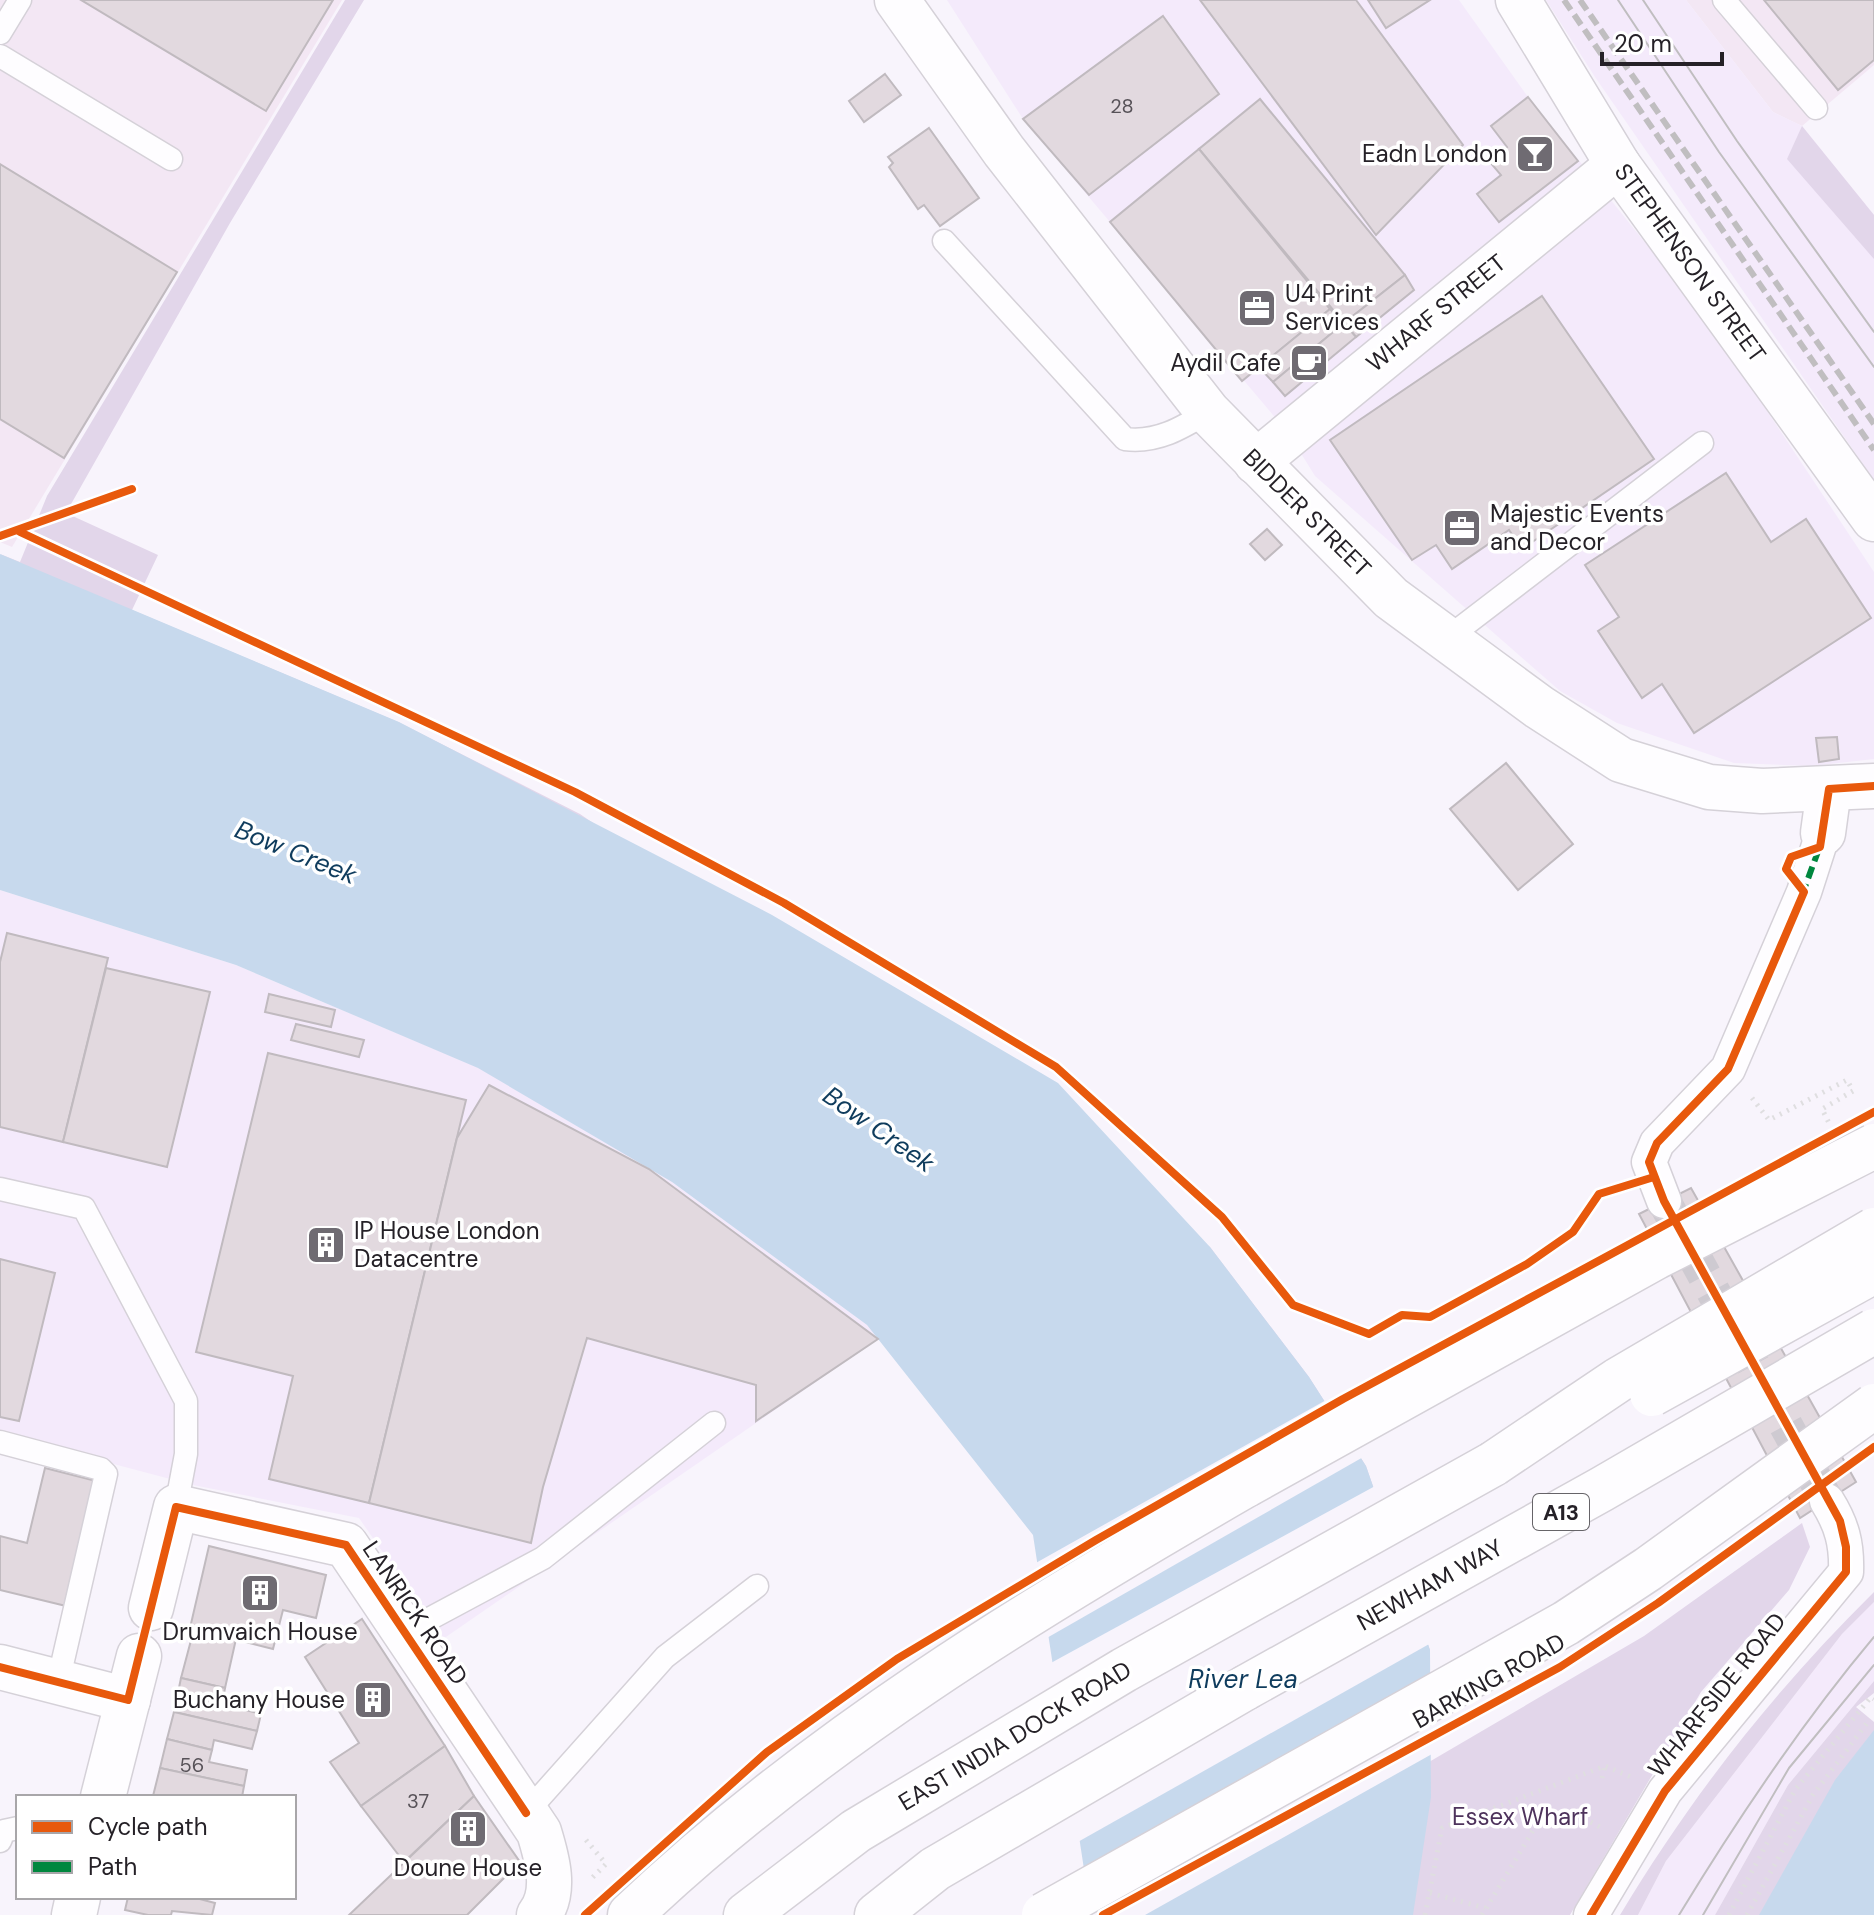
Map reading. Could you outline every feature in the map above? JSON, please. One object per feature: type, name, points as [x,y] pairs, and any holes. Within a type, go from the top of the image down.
[{"type":"main road","name":"BIDDER STREET","points":[[897,0],[1004,151],[1208,412],[1391,598],[1584,739],[1621,760],[1709,787],[1762,791],[1874,786]]},
{"type":"main road","name":"STEPHENSON STREET","points":[[1518,0],[1618,165],[1874,519]]},
{"type":"main road","name":"WHARF STREET","points":[[1256,462],[1618,165]]},
{"type":"main road","points":[[1823,833],[1829,789]]},
{"type":"main road","points":[[630,1915],[679,1868],[900,1696],[1097,1571],[1656,1257],[1874,1146]]},
{"type":"main road","points":[[1493,1464],[1618,1380],[1874,1230]]},
{"type":"main road","points":[[1493,1464],[1632,1406],[1874,1271]]},
{"type":"main road","name":"NEWHAM WAY","points":[[1821,1359],[1874,1318]]},
{"type":"main road","name":"NEWHAM WAY","points":[[877,1915],[935,1869],[1245,1688],[1602,1489],[1821,1359],[1874,1331]]},
{"type":"main road","points":[[1044,1915],[1566,1623],[1648,1569],[1874,1406]]},
{"type":"main road","name":"EAST INDIA DOCK ROAD","points":[[746,1915],[856,1831],[1124,1670],[1493,1464]]},
{"type":"main road","points":[[151,1608],[176,1507]]},
{"type":"main road","name":"LANRICK ROAD","points":[[176,1507],[346,1545],[539,1832],[549,1863],[548,1890],[539,1915]]},
{"type":"main road","points":[[104,1795],[139,1656]]},
{"type":"main road","points":[[0,1667],[128,1700]]},
{"type":"street","points":[[1664,1201],[1649,1162],[1657,1143],[1728,1069],[1804,892],[1823,833]]},
{"type":"street","name":"WHARFSIDE ROAD","points":[[1591,1915],[1665,1791],[1846,1572],[1846,1547],[1840,1521],[1827,1501]]},
{"type":"street","points":[[139,1656],[151,1608]]},
{"type":"lane","points":[[0,33],[20,0]]},
{"type":"lane","points":[[1724,0],[1816,108]]},
{"type":"lane","points":[[0,56],[171,159]]},
{"type":"lane","points":[[944,241],[1125,439],[1146,442],[1183,428],[1208,412]]},
{"type":"lane","points":[[1445,640],[1702,443]]},
{"type":"lane","points":[[0,1189],[84,1208],[186,1401],[186,1454],[176,1507]]},
{"type":"lane","points":[[403,1633],[543,1558],[714,1423]]},
{"type":"lane","points":[[0,1442],[101,1469],[106,1474],[58,1682]]},
{"type":"lane","points":[[526,1813],[665,1657],[757,1586]]},
{"type":"lane","points":[[0,1841],[4,1831],[16,1828]]},
{"type":"path","points":[[1728,1069],[1769,1120],[1847,1080],[1853,1091],[1822,1109]]},
{"type":"path","points":[[1729,1915],[1795,1790],[1871,1697],[1874,1699]]},
{"type":"path","points":[[1747,1915],[1813,1795],[1872,1716]]},
{"type":"path","points":[[1425,1915],[1442,1828],[1605,1766],[1665,1791]]},
{"type":"path","points":[[1602,1778],[1605,1766]]},
{"type":"path","points":[[1482,1915],[1543,1814],[1574,1813],[1633,1843]]},
{"type":"path","points":[[585,1839],[606,1864],[603,1867]]},
{"type":"path","points":[[1430,1893],[1485,1908]]},
{"type":"shaded area","points":[[0,0],[342,0],[12,547],[0,542]]},
{"type":"shaded area","points":[[947,0],[1459,0],[1528,97],[1704,316],[1874,572],[1874,759],[1812,766],[1734,763],[1617,723],[1560,691],[1315,476],[1289,434],[1023,119]]},
{"type":"shaded area","points":[[1546,0],[1686,0],[1773,112],[1802,126],[1874,215],[1874,480],[1595,77]]},
{"type":"shaded area","points":[[1686,0],[1874,0],[1874,65],[1802,126],[1773,112]]},
{"type":"shaded area","points":[[0,890],[236,965],[479,1068],[672,1182],[867,1325],[878,1339],[443,1639],[359,1518],[193,1485],[0,1434]]},
{"type":"shaded area","points":[[1874,1602],[1874,1681],[1788,1785],[1715,1915],[1638,1915],[1666,1861],[1842,1634]]},
{"type":"green space","name":"Essex Wharf","points":[[345,0],[364,0],[230,223],[66,513],[158,555],[132,610],[398,722],[580,814],[1210,1247],[1309,1377],[1366,1466],[1430,1650],[1429,1762],[1644,1636],[1802,1523],[1810,1547],[1789,1590],[1701,1692],[1570,1915],[1358,1915],[1356,1601],[0,554],[20,562],[47,496]]},
{"type":"green space","points":[[1802,126],[1874,215],[1874,259],[1787,159]]},
{"type":"green space","points":[[1874,1592],[1874,1602],[1842,1634],[1666,1861],[1638,1915],[1620,1915],[1676,1828],[1736,1746],[1802,1668]]},
{"type":"green space","points":[[1874,1681],[1874,1693],[1856,1707],[1874,1722],[1874,1832],[1824,1915],[1715,1915],[1788,1785]]},
{"type":"water","name":"River Lea","points":[[0,554],[399,722],[772,915],[1058,1083],[1210,1247],[1309,1377],[1366,1466],[1430,1650],[1431,1797],[1413,1915],[1091,1915],[1033,1535],[867,1325],[672,1182],[478,1068],[236,965],[0,890]]},
{"type":"water","points":[[1874,1730],[1874,1915],[1759,1915],[1835,1780]]},
{"type":"pier","points":[[1328,1399],[1365,1456],[1045,1639],[1034,1564]]},
{"type":"pier","points":[[1377,1485],[1431,1643],[1076,1843],[1049,1664]]},
{"type":"pier","points":[[1433,1675],[1432,1754],[1145,1915],[1087,1915],[1080,1870]]},
{"type":"building","points":[[81,0],[333,0],[266,111]]},
{"type":"building","points":[[1200,0],[1356,0],[1463,145],[1376,235]]},
{"type":"building","points":[[1368,0],[1430,0],[1386,28]]},
{"type":"building","points":[[1764,0],[1874,0],[1874,60],[1838,90]]},
{"type":"building","points":[[1163,16],[1219,94],[1089,195],[1023,119]]},
{"type":"building","points":[[885,74],[901,95],[864,122],[849,101]]},
{"type":"building","name":"Eadn London","points":[[1528,97],[1578,161],[1499,222],[1477,194],[1501,175],[1489,161],[1507,147],[1491,126]]},
{"type":"building","points":[[1260,99],[1405,275],[1344,323],[1199,149]]},
{"type":"building","points":[[929,128],[979,198],[940,226],[924,205],[918,209],[889,167],[893,163],[888,157]]},
{"type":"building","points":[[1199,149],[1330,309],[1242,381],[1110,222]]},
{"type":"building","points":[[0,164],[177,272],[64,458],[0,419]]},
{"type":"building","points":[[1405,275],[1414,290],[1356,337],[1344,323]]},
{"type":"building","points":[[1542,296],[1654,459],[1522,549],[1509,530],[1452,569],[1436,545],[1412,560],[1330,440]]},
{"type":"building","points":[[1330,309],[1344,323],[1273,382],[1259,367]]},
{"type":"building","points":[[1344,323],[1356,337],[1285,396],[1273,382]]},
{"type":"building","points":[[1726,473],[1771,542],[1806,519],[1871,618],[1694,733],[1662,684],[1642,698],[1598,631],[1619,617],[1585,565]]},
{"type":"building","points":[[1267,529],[1282,545],[1265,560],[1250,544]]},
{"type":"building","points":[[1837,737],[1839,759],[1819,762],[1816,738]]},
{"type":"building","points":[[1506,763],[1573,844],[1518,890],[1450,809]]},
{"type":"building","points":[[7,933],[108,958],[63,1142],[0,1127],[0,962]]},
{"type":"building","points":[[106,968],[210,992],[167,1167],[63,1142]]},
{"type":"building","points":[[269,994],[335,1010],[331,1027],[265,1012]]},
{"type":"building","points":[[296,1024],[364,1040],[359,1057],[291,1040]]},
{"type":"building","name":"IP House London Datacentre","points":[[268,1053],[466,1100],[369,1503],[269,1479],[293,1376],[196,1352]]},
{"type":"building","points":[[489,1085],[649,1169],[878,1339],[756,1421],[756,1385],[587,1338],[543,1487],[531,1543],[369,1503],[457,1138]]},
{"type":"building","points":[[1691,1188],[1856,1482],[1800,1518],[1639,1214]]},
{"type":"building","points":[[0,1259],[55,1273],[19,1421],[0,1417]]},
{"type":"building","points":[[45,1468],[96,1481],[66,1606],[0,1590],[0,1536],[27,1543]]},
{"type":"building","name":"Drumvaich House","points":[[209,1546],[326,1575],[316,1618],[283,1610],[273,1649],[190,1628]]},
{"type":"building","name":"Buchany House","points":[[362,1619],[445,1746],[361,1806],[330,1762],[359,1743],[305,1657]]},
{"type":"building","points":[[194,1629],[236,1639],[225,1688],[181,1678]]},
{"type":"building","points":[[181,1678],[225,1688],[222,1704],[261,1714],[257,1731],[174,1712]]},
{"type":"building","points":[[174,1712],[257,1731],[252,1749],[214,1740],[212,1750],[167,1739]]},
{"type":"building","points":[[167,1739],[212,1750],[209,1762],[247,1770],[244,1786],[160,1768]]},
{"type":"building","points":[[445,1746],[474,1796],[404,1862],[361,1806]]},
{"type":"building","points":[[160,1768],[244,1786],[242,1795],[153,1795]]},
{"type":"building","name":"Doune House","points":[[474,1796],[520,1862],[467,1915],[349,1915]]},
{"type":"building","points":[[128,1899],[200,1899],[215,1903],[212,1915],[172,1911],[171,1915],[148,1915],[125,1910]]},
{"type":"tunnel","points":[[1664,1201],[1827,1501]]},
{"type":"tram line","points":[[1618,0],[1719,152],[1874,367]]},
{"type":"tram line","points":[[1643,0],[1737,141],[1874,332]]},
{"type":"tram line","points":[[1679,1915],[1771,1772],[1874,1637]]},
{"type":"tram line","points":[[1703,1915],[1789,1768],[1874,1665]]},
{"type":"railway","points":[[1564,0],[1874,450]]},
{"type":"railway","points":[[1580,0],[1874,424]]},
{"type":"marked path","points":[[1802,895],[1820,846]]},
{"type":"cycle path","points":[[0,536],[132,489]]},
{"type":"cycle path","points":[[20,532],[575,792],[784,903],[1056,1067],[1222,1217],[1293,1305],[1369,1334],[1402,1315],[1430,1317],[1527,1264],[1573,1232],[1599,1194],[1654,1177]]},
{"type":"cycle path","points":[[1591,1915],[1665,1791],[1846,1572],[1846,1547],[1840,1521],[1664,1201],[1649,1162],[1657,1143],[1728,1069],[1804,892],[1786,869],[1791,857],[1820,847],[1829,789],[1874,786]]},
{"type":"cycle path","points":[[585,1915],[767,1752],[897,1659],[1096,1540],[1343,1399],[1874,1112]]},
{"type":"cycle path","name":"BARKING ROAD","points":[[1103,1915],[1560,1667],[1658,1603],[1874,1447]]},
{"type":"cycle path","points":[[0,1667],[128,1700],[176,1507],[346,1545],[526,1813]]},
{"type":"place","name":"Eadn London","points":[[1535,154]]},
{"type":"place","name":"U4 Print Services","points":[[1257,308]]},
{"type":"place","name":"Aydil Cafe","points":[[1309,363]]},
{"type":"place","name":"Majestic Events and Decor","points":[[1462,528]]},
{"type":"place","name":"IP House London Datacentre","points":[[326,1245]]},
{"type":"place","name":"Drumvaich House","points":[[260,1593]]},
{"type":"place","name":"Buchany House","points":[[373,1700]]},
{"type":"place","name":"Doune House","points":[[468,1829]]},
{"type":"water label","name":"Bow Creek","points":[[296,852]]},
{"type":"water label","name":"Bow Creek","points":[[879,1129]]}]
